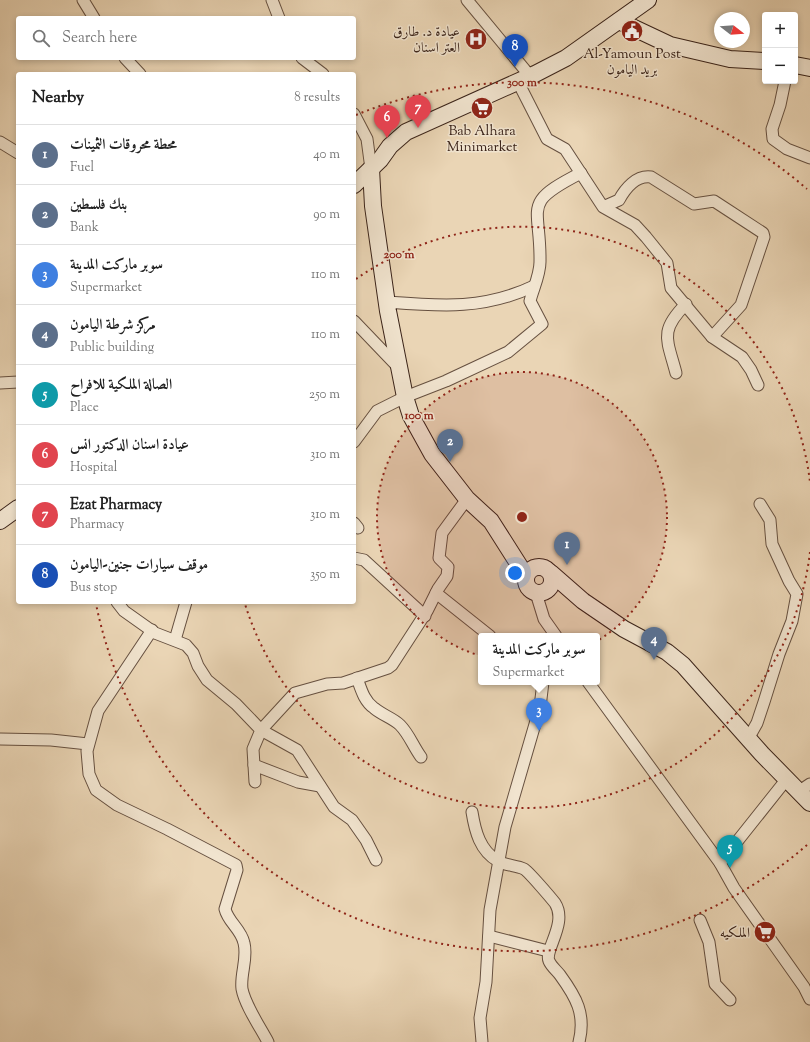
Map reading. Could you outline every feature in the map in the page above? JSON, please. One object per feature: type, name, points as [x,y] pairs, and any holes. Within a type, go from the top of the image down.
[{"type":"street","points":[[82,0],[93,16]]},
{"type":"street","points":[[272,0],[277,16]]},
{"type":"street","points":[[467,0],[524,79],[547,139],[565,148],[603,207],[635,225],[646,237],[667,263],[671,288],[686,304],[712,337],[742,357],[751,370],[758,385]]},
{"type":"street","points":[[356,183],[371,169],[393,142],[410,129],[524,79],[566,58],[648,0]]},
{"type":"street","points":[[619,21],[670,44],[730,59],[762,61]]},
{"type":"street","points":[[127,60],[138,72]]},
{"type":"street","points":[[304,60],[320,72]]},
{"type":"street","points":[[798,66],[810,68]]},
{"type":"street","points":[[784,84],[780,105],[772,129],[773,139],[787,149],[810,158]]},
{"type":"street","points":[[356,118],[367,139],[371,169],[373,206],[386,302],[405,397],[413,421],[422,439],[467,499],[491,521],[526,576],[529,588],[536,593],[544,619],[554,633]]},
{"type":"street","points":[[0,142],[16,151]]},
{"type":"street","points":[[356,439],[377,411],[405,397],[446,381],[508,352],[542,324],[530,301],[540,264],[536,220],[538,203],[546,193],[581,173]]},
{"type":"street","points":[[603,207],[619,200],[623,192],[636,179],[651,177],[694,204],[714,201],[763,233],[764,237],[741,305],[712,337]]},
{"type":"street","points":[[386,302],[443,306],[471,305],[499,299],[534,286]]},
{"type":"street","points":[[676,373],[666,333],[674,316],[686,304]]},
{"type":"street","points":[[356,324],[399,369]]},
{"type":"street","points":[[0,383],[16,382]]},
{"type":"street","points":[[255,782],[253,749],[261,730],[295,693],[357,678],[388,668],[392,665],[424,616],[448,572],[448,567],[439,558],[442,533],[467,499]]},
{"type":"street","points":[[748,739],[757,723],[779,654],[792,621],[797,594],[789,581],[772,544],[770,520],[760,504]]},
{"type":"street","points":[[0,521],[16,509]]},
{"type":"street","points":[[356,558],[364,560],[424,616]]},
{"type":"street","points":[[526,576],[528,572],[536,567],[544,567],[583,601],[624,629],[653,644],[679,662],[697,679],[748,739],[786,780],[804,788],[810,803]]},
{"type":"street","points":[[536,593],[548,590],[552,582],[551,573]]},
{"type":"street","points":[[436,593],[486,633]]},
{"type":"street","points":[[119,604],[124,611],[152,630],[190,648],[202,673],[210,683],[236,704],[261,730],[297,750],[334,807],[352,820],[366,840],[376,860]]},
{"type":"street","points":[[175,640],[185,604]]},
{"type":"street","points":[[152,630],[98,711],[88,744],[87,766],[96,790],[117,805],[168,829],[236,865],[237,870],[225,908],[229,918],[239,929],[244,942],[246,957],[242,989],[268,1042]]},
{"type":"street","points":[[357,678],[362,694],[373,708],[399,724],[408,735],[421,757]]},
{"type":"street","points":[[482,1042],[480,1018],[486,982],[490,910],[505,827],[540,707],[543,685]]},
{"type":"street","points":[[590,685],[720,863],[734,888],[804,987],[810,999]]},
{"type":"street","points":[[0,739],[51,740],[88,744]]},
{"type":"street","points":[[254,764],[298,782],[320,786]]},
{"type":"street","points":[[720,863],[786,780]]},
{"type":"street","points":[[472,812],[478,838],[487,853],[499,862],[525,870],[556,904],[558,919],[557,933],[548,951],[548,961],[560,975],[580,1007],[581,1035],[579,1042]]},
{"type":"street","points":[[700,920],[709,942],[715,984],[730,1000]]},
{"type":"street","points":[[489,936],[548,951]]},
{"type":"place","name":"Al-Yamoun Post بريد اليامون","points":[[632,31]]},
{"type":"place","name":"عيادة د. طارق العتر اسنان","points":[[476,39]]},
{"type":"place","name":"موقف سيارات جنين-اليامون","points":[[515,67]]},
{"type":"place","name":"Bab Alhara Minimarket","points":[[482,108]]},
{"type":"place","name":"Ezat Pharmacy","points":[[418,128]]},
{"type":"place","name":"عيادة اسنان الدكتور انس","points":[[387,138]]},
{"type":"place","name":"بنك فلسطين","points":[[450,462]]},
{"type":"place","name":"محطة محروقات الثمينات","points":[[567,565]]},
{"type":"place","name":"مركز شرطة اليامون","points":[[654,660]]},
{"type":"place","name":"سوبر ماركت المدينة","points":[[539,731]]},
{"type":"place","name":"الصالة الملكية للافراح","points":[[730,868]]},
{"type":"place","name":"الملكيه","points":[[765,932]]}]
